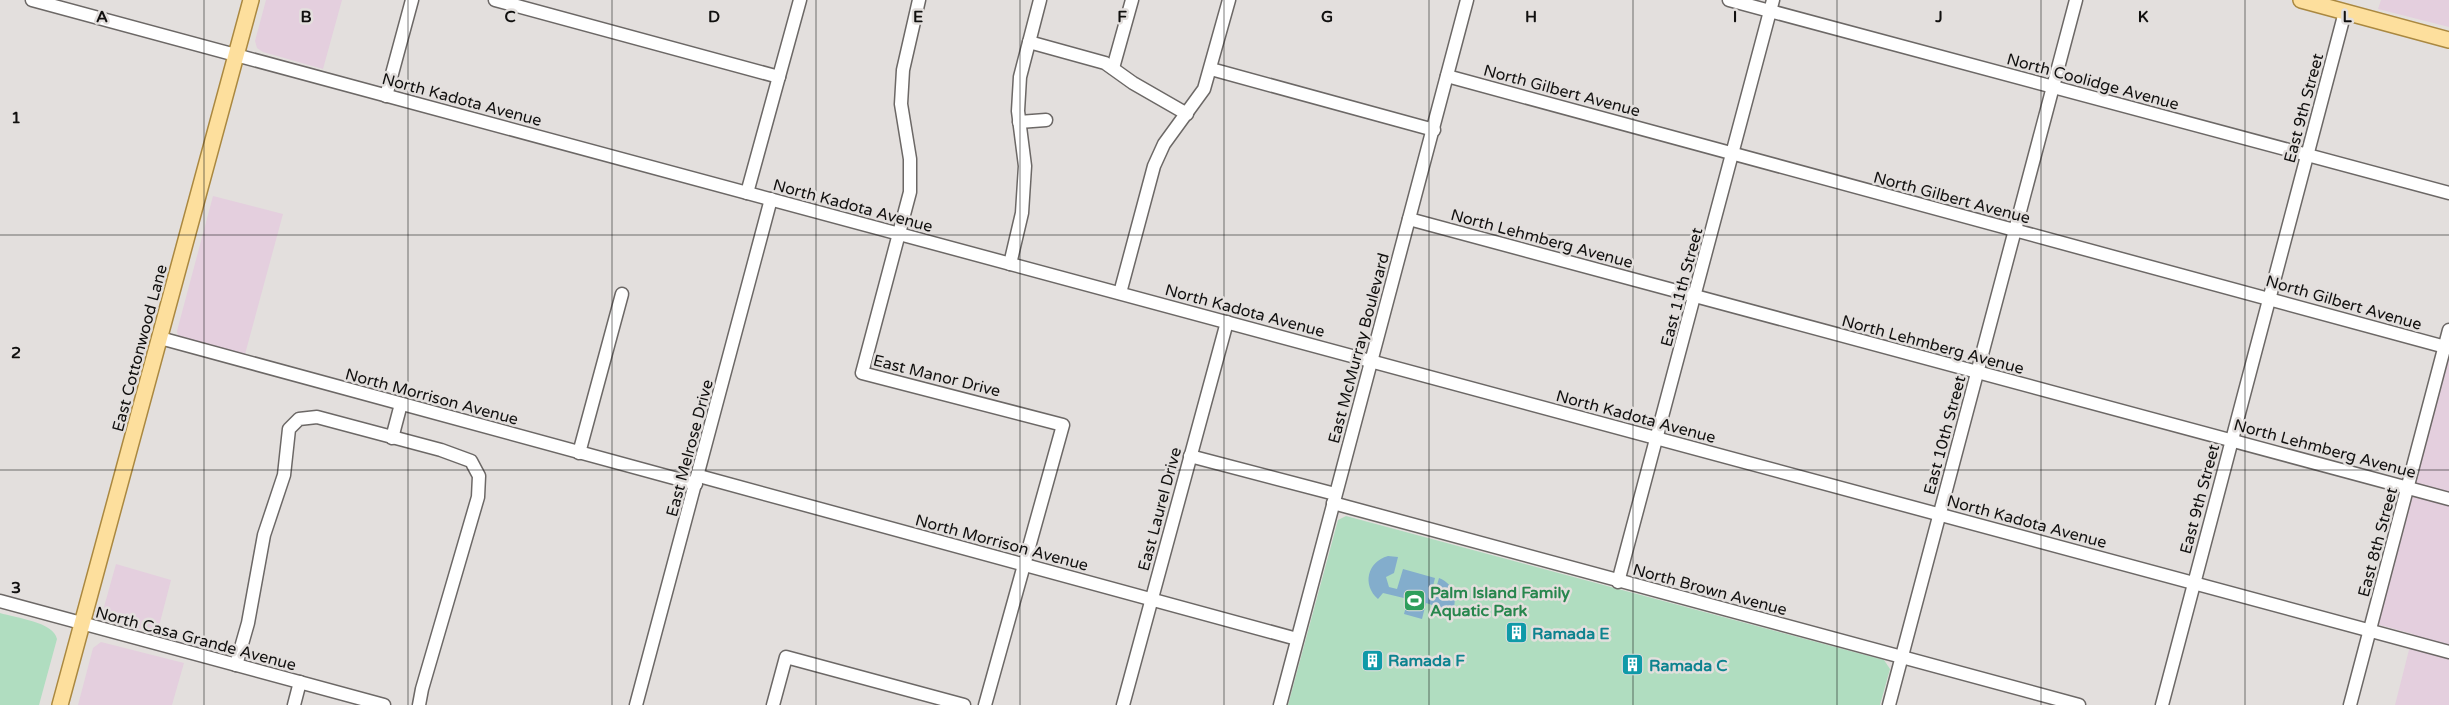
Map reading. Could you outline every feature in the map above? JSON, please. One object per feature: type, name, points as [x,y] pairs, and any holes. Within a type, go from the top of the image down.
[{"type":"main road","name":"East Cottonwood Lane","points":[[60,705],[251,0]]},
{"type":"main road","points":[[2301,0],[2449,40]]},
{"type":"street","name":"North Kadota Avenue","points":[[32,0],[2449,652]]},
{"type":"street","points":[[386,96],[412,0]]},
{"type":"street","points":[[495,0],[779,77]]},
{"type":"street","points":[[747,193],[800,0]]},
{"type":"street","name":"East Manor Drive","points":[[919,0],[902,70],[901,104],[910,159],[910,192],[862,373],[1063,425],[985,705]]},
{"type":"street","points":[[1010,264],[1022,204],[1024,166],[1019,122],[1020,77],[1040,0]]},
{"type":"street","points":[[1113,68],[1132,0]]},
{"type":"street","points":[[1120,293],[1154,166],[1164,144],[1204,89],[1229,0]]},
{"type":"street","name":"East McMurray Boulevard","points":[[1280,705],[1467,0]]},
{"type":"street","name":"North Coolidge Avenue","points":[[1728,0],[1772,6],[2053,87],[2449,193]]},
{"type":"street","name":"East 10th Street","points":[[1889,705],[2076,0]]},
{"type":"street","name":"East 11th Street","points":[[1618,582],[1734,154],[1772,6]]},
{"type":"street","name":"East 9th Street","points":[[2162,705],[2345,12]]},
{"type":"street","points":[[1029,42],[1105,63],[1133,83],[1186,114]]},
{"type":"street","points":[[1211,69],[1434,130]]},
{"type":"street","name":"North Gilbert Avenue","points":[[1447,76],[2447,347]]},
{"type":"street","points":[[1019,122],[1046,120]]},
{"type":"street","name":"East Melrose Drive","points":[[636,705],[698,480],[771,199]]},
{"type":"street","name":"North Lehmberg Avenue","points":[[1409,219],[2449,499]]},
{"type":"street","points":[[579,453],[622,294]]},
{"type":"street","name":"East Laurel Drive","points":[[1123,705],[1227,322]]},
{"type":"street","name":"East 8th Street","points":[[2350,705],[2447,347],[2449,330]]},
{"type":"street","name":"North Morrison Avenue","points":[[160,338],[579,453],[698,480],[1152,598],[1297,639]]},
{"type":"street","points":[[392,438],[401,404]]},
{"type":"street","points":[[236,665],[248,623],[264,535],[284,475],[289,429],[299,419],[317,417],[471,461],[479,476],[478,498],[422,689],[420,705]]},
{"type":"street","name":"North Brown Avenue","points":[[1190,456],[1618,582],[1902,656],[2080,705]]},
{"type":"street","name":"North Casa Grande Avenue","points":[[0,601],[384,705]]},
{"type":"street","points":[[773,705],[786,658],[964,705]]},
{"type":"street","points":[[294,705],[300,682]]},
{"type":"shaded area","points":[[266,0],[342,0],[323,69],[263,52],[257,48],[255,41]]},
{"type":"shaded area","points":[[2381,0],[2449,0],[2449,27],[2378,9]]},
{"type":"shaded area","points":[[213,196],[283,214],[244,358],[178,337],[177,331]]},
{"type":"shaded area","points":[[2449,352],[2449,705],[2395,705],[2413,634],[2376,624]]},
{"type":"shaded area","points":[[116,564],[171,580],[157,634],[107,618],[104,607]]},
{"type":"shaded area","points":[[101,642],[184,663],[172,705],[78,705],[93,648]]},
{"type":"green space","points":[[1346,516],[1884,660],[1890,669],[1880,705],[1288,705],[1338,520]]},
{"type":"green space","points":[[0,613],[49,628],[57,639],[39,705],[0,705]]},
{"type":"water","points":[[1388,556],[1398,557],[1394,573],[1386,577],[1389,587],[1397,589],[1403,569],[1435,578],[1430,598],[1433,599],[1439,578],[1448,584],[1454,592],[1453,612],[1426,603],[1422,619],[1404,614],[1408,599],[1383,593],[1378,599],[1370,587],[1369,574],[1375,563]]},
{"type":"place","name":"Palm Island Family Aquatic Park","points":[[1414,601]]},
{"type":"place","name":"Ramada E","points":[[1516,633]]},
{"type":"place","name":"Ramada F","points":[[1372,660]]},
{"type":"place","name":"Ramada C","points":[[1633,665]]}]
